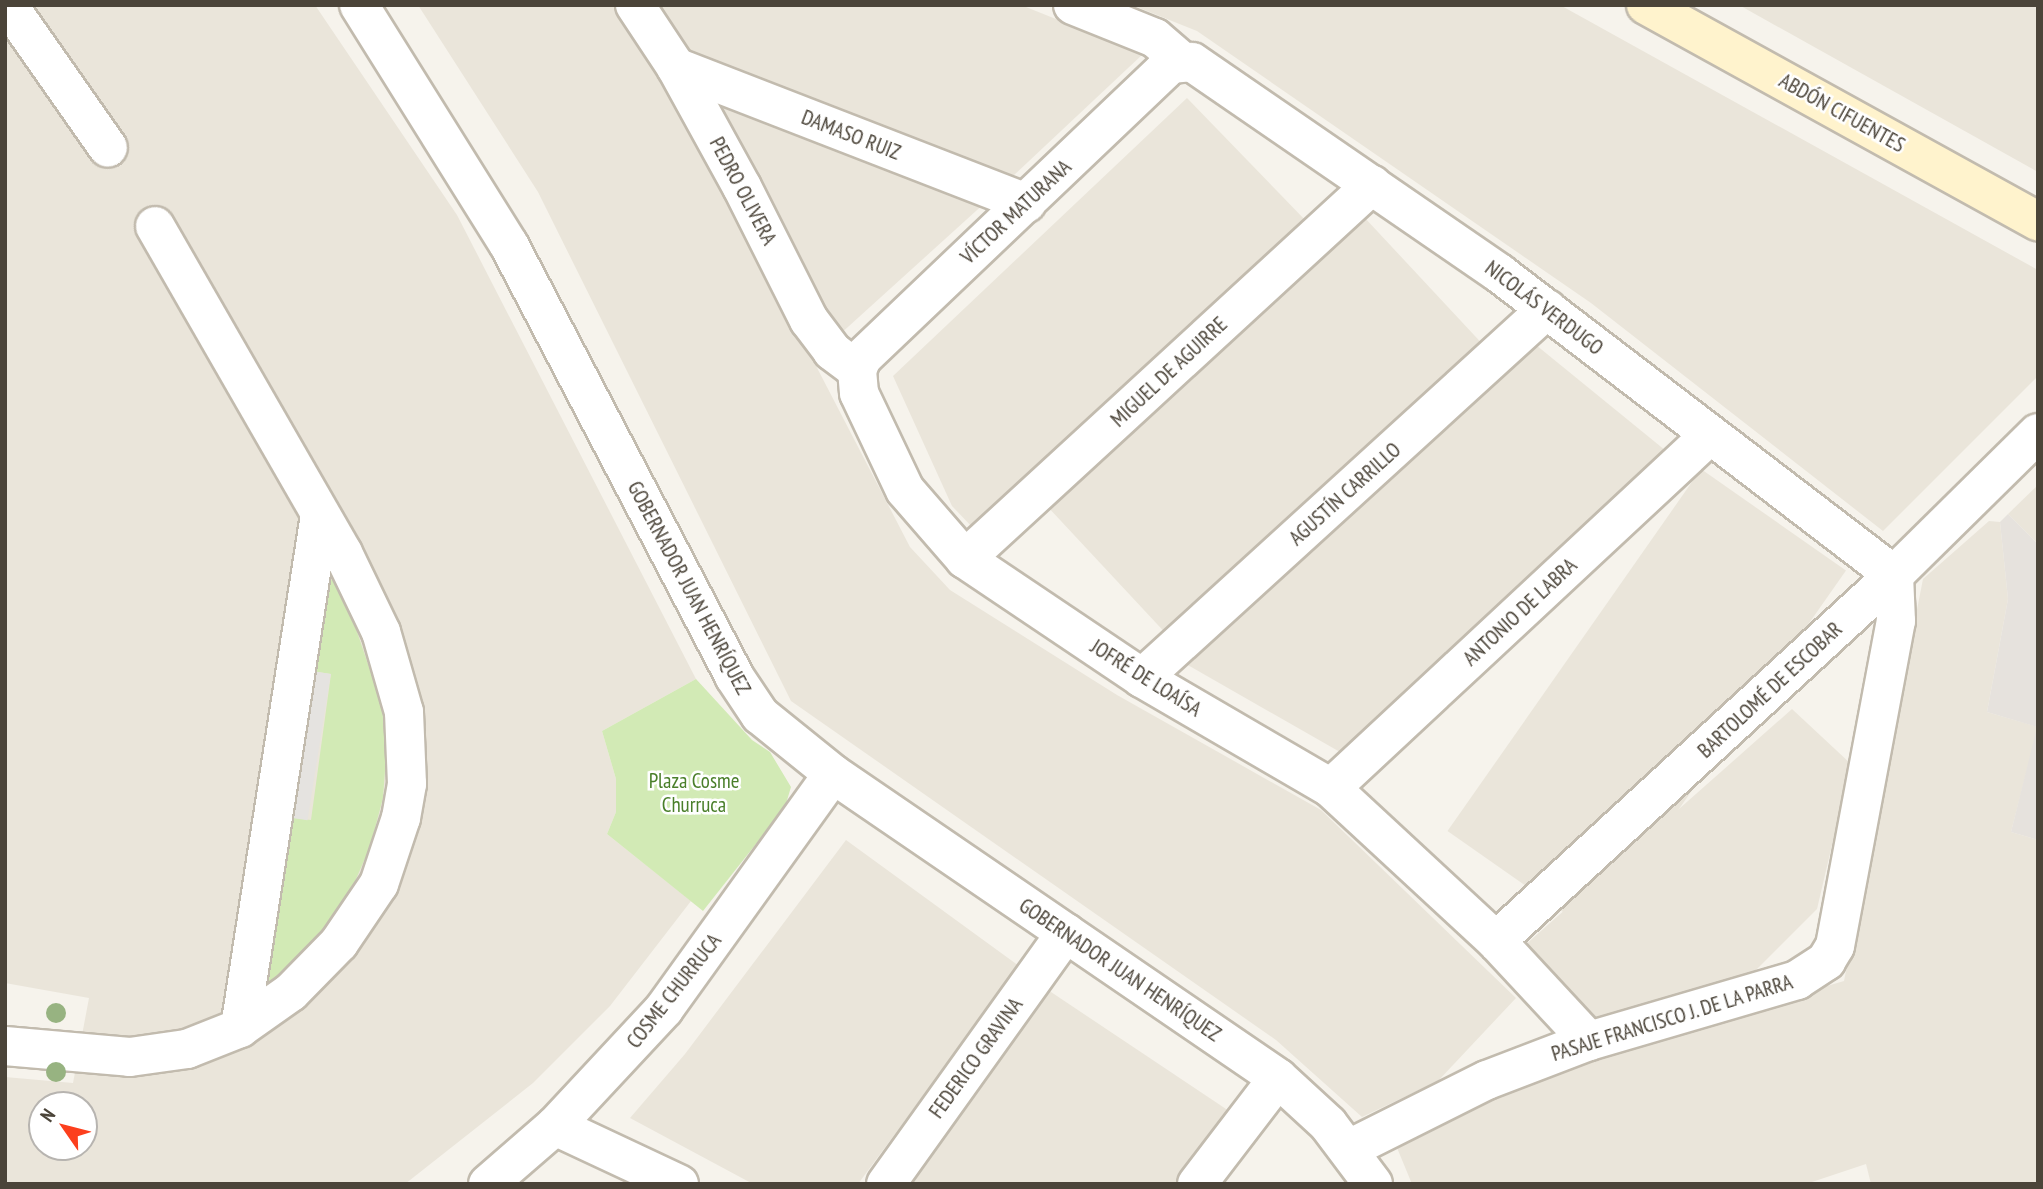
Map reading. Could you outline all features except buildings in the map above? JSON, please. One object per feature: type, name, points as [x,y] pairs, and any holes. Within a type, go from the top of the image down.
[{"type":"street","points":[[8,5],[108,148]]},
{"type":"street","name":"GOBERNADOR JUAN HENRÍQUEZ","points":[[359,5],[509,245],[746,696],[777,733],[1278,1078],[1349,1149],[1373,1184]]},
{"type":"street","name":"PEDRO OLIVERA","points":[[635,5],[676,67],[809,320],[832,351],[857,370]]},
{"type":"street","name":"NICOLÁS VERDUGO","points":[[1073,5],[1155,38],[1181,61],[1202,67],[1372,185],[1547,309],[1709,436],[1894,575]]},
{"type":"street","name":"ABDÓN CIFUENTES","points":[[1646,5],[2038,221]]},
{"type":"street","name":"VÍCTOR MATURANA","points":[[857,370],[871,349],[1164,70],[1181,61]]},
{"type":"street","name":"DAMASO RUIZ","points":[[676,67],[1027,203]]},
{"type":"street","name":"MIGUEL DE AGUIRRE","points":[[965,559],[1372,185]]},
{"type":"street","points":[[5,1046],[130,1057],[187,1049],[240,1028],[314,970],[360,914],[392,851],[407,784],[404,712],[394,671],[363,592],[155,226]]},
{"type":"street","name":"AGUSTÍN CARRILLO","points":[[1142,678],[1547,309]]},
{"type":"street","name":"JOFRÉ DE LOAÍSA","points":[[857,370],[859,394],[905,490],[965,559],[1142,678],[1331,788],[1496,940],[1589,1041]]},
{"type":"street","name":"BARTOLOMÉ DE ESCOBAR","points":[[1496,940],[1894,575],[2038,433]]},
{"type":"street","name":"ANTONIO DE LABRA","points":[[1331,788],[1709,436]]},
{"type":"street","points":[[240,1028],[320,515]]},
{"type":"street","name":"PASAJE FRANCISCO J. DE LA PARRA","points":[[1349,1149],[1487,1080],[1589,1041],[1797,980],[1826,961],[1835,946],[1896,621],[1894,575]]},
{"type":"street","name":"COSME CHURRUCA","points":[[500,1179],[555,1126],[664,1009],[833,774]]},
{"type":"street","name":"FEDERICO GRAVINA","points":[[886,1184],[1066,933]]},
{"type":"street","points":[[1196,1184],[1278,1078]]},
{"type":"street","points":[[555,1126],[679,1184]]},
{"type":"shaded area","points":[[5,5],[315,5],[457,215],[696,679],[602,731],[616,779],[616,812],[607,834],[691,901],[610,1006],[533,1083],[405,1184],[5,1184],[5,1077],[73,1083],[89,998],[5,983]]},
{"type":"shaded area","points":[[418,5],[619,5],[704,150],[910,547],[950,590],[1117,695],[1321,810],[1516,998],[1438,1081],[1362,1117],[1276,1040],[791,701],[538,192]]},
{"type":"shaded area","points":[[657,5],[1021,5],[1143,54],[1012,177],[686,51]]},
{"type":"shaded area","points":[[1132,5],[1560,5],[2038,270],[2038,376],[1883,531],[1591,303],[1197,31]]},
{"type":"shaded area","points":[[1739,5],[2038,5],[2038,172]]},
{"type":"shaded area","points":[[713,97],[987,201],[838,336]]},
{"type":"shaded area","points":[[1187,98],[1307,222],[974,529],[952,506],[893,376]]},
{"type":"shaded area","points":[[1364,217],[1483,344],[1169,637],[1050,510]]},
{"type":"shaded area","points":[[1536,345],[1671,455],[1340,752],[1186,664]]},
{"type":"shaded area","points":[[1701,469],[1846,571],[1592,933],[1447,831]]},
{"type":"shaded area","points":[[2038,485],[2038,544],[2008,514]]},
{"type":"shaded area","points":[[2008,514],[2038,544],[2038,840],[2011,832],[2037,727],[1987,712],[2008,599],[2000,522]]},
{"type":"shaded area","points":[[1989,521],[2000,522],[2008,599],[1987,712],[2038,727],[2011,832],[2038,840],[2038,1184],[1871,1184],[1866,1164],[1806,1184],[1412,1184],[1395,1143],[1516,1078],[1844,981],[1923,579]]},
{"type":"shaded area","points":[[305,670],[331,674],[308,820],[282,816]]},
{"type":"shaded area","points":[[1792,709],[1851,764],[1817,909],[1751,975],[1593,1023],[1523,947]]},
{"type":"shaded area","points":[[846,840],[1019,966],[858,1184],[753,1184],[630,1118],[685,1054]]},
{"type":"shaded area","points":[[1048,990],[1232,1113],[1177,1184],[907,1184]]},
{"type":"green space","points":[[326,576],[335,582],[354,623],[382,705],[386,757],[383,798],[370,847],[353,886],[319,940],[273,987],[266,987],[285,817],[311,820],[331,674],[305,670]]},
{"type":"green space","name":"Plaza Cosme Churruca","points":[[696,679],[752,740],[770,752],[791,787],[785,807],[703,911],[607,834],[616,812],[616,779],[602,731]]}]
